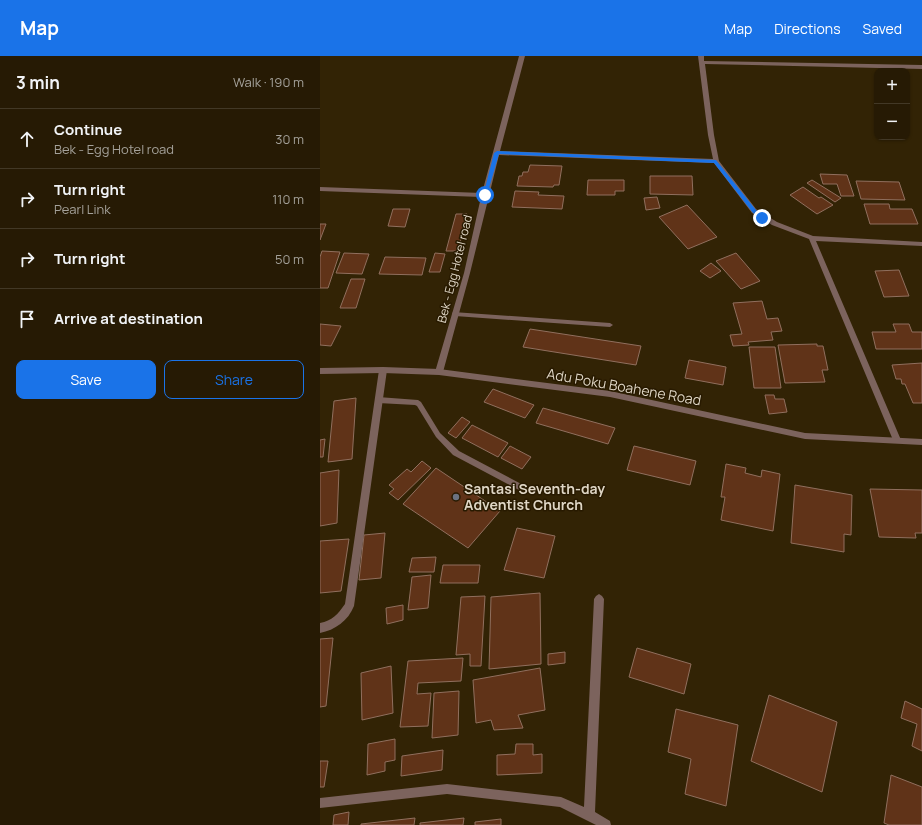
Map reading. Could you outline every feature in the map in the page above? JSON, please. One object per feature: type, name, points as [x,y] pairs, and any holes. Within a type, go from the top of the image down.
[{"type":"street","name":"Bek - Egg Hotel road","points":[[439,372],[467,273],[485,195],[522,56]]},
{"type":"street","points":[[922,67],[701,59],[710,135],[716,161],[754,211],[762,218],[773,224],[812,238],[922,244]]},
{"type":"street","points":[[497,153],[716,161]]},
{"type":"street","points":[[320,189],[485,195]]},
{"type":"street","points":[[812,238],[897,440]]},
{"type":"street","points":[[320,628],[333,625],[340,619],[349,606],[383,370]]},
{"type":"street","name":"Adu Poku Boahene Road","points":[[320,371],[383,370],[439,372],[610,394],[804,436],[922,442]]},
{"type":"street","points":[[589,815],[599,599]]},
{"type":"street","points":[[320,803],[447,789],[561,802],[606,825]]},
{"type":"lane","points":[[455,314],[610,325]]},
{"type":"lane","points":[[378,400],[416,402],[419,404],[438,435],[456,453],[522,488]]},
{"type":"building","points":[[530,165],[562,166],[559,185],[554,185],[553,187],[517,186],[519,176],[522,176],[523,172],[528,172]]},
{"type":"building","points":[[820,174],[847,175],[854,196],[841,196],[837,184],[823,184]]},
{"type":"building","points":[[650,176],[692,176],[693,195],[650,194]]},
{"type":"building","points":[[588,180],[624,180],[624,191],[615,191],[615,195],[587,195]]},
{"type":"building","points":[[812,180],[841,198],[835,202],[807,183]]},
{"type":"building","points":[[856,181],[899,182],[905,200],[861,199]]},
{"type":"building","points":[[803,187],[819,198],[821,197],[833,205],[817,214],[790,195]]},
{"type":"building","points":[[515,191],[539,192],[538,195],[564,196],[562,209],[512,207]]},
{"type":"building","points":[[657,197],[660,208],[646,210],[644,198]]},
{"type":"building","points":[[864,204],[889,204],[890,209],[912,209],[918,224],[870,224]]},
{"type":"building","points":[[687,205],[717,237],[688,249],[659,217]]},
{"type":"building","points":[[393,209],[410,209],[405,227],[388,226]]},
{"type":"building","points":[[456,214],[467,214],[458,251],[446,251]]},
{"type":"building","points":[[320,224],[326,224],[320,240]]},
{"type":"building","points":[[322,251],[340,252],[328,288],[320,288],[320,257]]},
{"type":"building","points":[[344,253],[369,254],[362,274],[336,273]]},
{"type":"building","points":[[435,253],[445,254],[440,272],[429,272]]},
{"type":"building","points":[[736,253],[760,281],[741,289],[716,261]]},
{"type":"building","points":[[385,257],[426,258],[422,275],[379,274]]},
{"type":"building","points":[[711,263],[721,271],[710,278],[700,271]]},
{"type":"building","points":[[899,270],[909,296],[884,297],[875,271]]},
{"type":"building","points":[[351,279],[365,279],[356,308],[340,308]]},
{"type":"building","points":[[762,301],[767,319],[778,318],[782,331],[771,332],[773,340],[748,342],[749,345],[733,346],[730,335],[742,334],[733,303]]},
{"type":"building","points":[[320,324],[341,326],[331,346],[320,345]]},
{"type":"building","points":[[893,324],[909,324],[912,332],[922,332],[922,349],[876,349],[872,332],[896,332]]},
{"type":"building","points":[[530,329],[641,346],[636,365],[523,347]]},
{"type":"building","points":[[817,344],[817,346],[823,346],[828,370],[822,370],[825,382],[785,383],[778,345]]},
{"type":"building","points":[[749,347],[775,347],[781,388],[754,388]]},
{"type":"building","points":[[689,360],[726,367],[723,385],[685,378]]},
{"type":"building","points":[[922,363],[922,403],[913,403],[905,384],[902,384],[901,379],[896,379],[892,365]]},
{"type":"building","points":[[493,389],[534,405],[525,418],[484,402]]},
{"type":"building","points":[[765,395],[774,395],[775,399],[784,399],[787,412],[769,414]]},
{"type":"building","points":[[356,398],[352,459],[328,462],[334,401]]},
{"type":"building","points":[[543,408],[615,428],[608,444],[536,423]]},
{"type":"building","points":[[462,417],[470,422],[456,438],[448,433]]},
{"type":"building","points":[[472,425],[508,443],[498,457],[462,438]]},
{"type":"building","points":[[325,439],[323,457],[320,457],[320,440]]},
{"type":"building","points":[[510,446],[531,457],[522,469],[501,458]]},
{"type":"building","points":[[634,446],[696,461],[690,485],[627,470]]},
{"type":"building","points":[[422,461],[431,468],[398,500],[389,493],[394,489],[389,485],[407,469],[411,472]]},
{"type":"building","points":[[726,464],[746,468],[745,473],[761,477],[762,470],[780,474],[773,531],[721,520],[725,497],[721,497]]},
{"type":"building","points":[[436,468],[500,511],[468,548],[403,504]]},
{"type":"building","points":[[339,470],[337,523],[320,526],[320,473]]},
{"type":"building","points":[[795,485],[852,495],[851,535],[844,534],[844,552],[791,543]]},
{"type":"building","points":[[870,489],[922,490],[922,533],[915,533],[916,538],[879,537]]},
{"type":"building","points":[[517,528],[555,536],[544,578],[504,570]]},
{"type":"building","points":[[385,533],[381,578],[359,580],[364,535]]},
{"type":"building","points":[[349,539],[341,591],[320,593],[320,541]]},
{"type":"building","points":[[436,557],[434,572],[409,572],[412,558]]},
{"type":"building","points":[[443,565],[480,565],[478,583],[440,583]]},
{"type":"building","points":[[431,575],[428,608],[408,610],[412,577]]},
{"type":"building","points":[[540,593],[541,664],[489,669],[491,597]]},
{"type":"building","points":[[485,596],[481,666],[470,666],[470,654],[456,655],[461,597]]},
{"type":"building","points":[[403,605],[403,620],[387,624],[386,608]]},
{"type":"building","points":[[333,638],[326,706],[320,707],[320,639]]},
{"type":"building","points":[[637,648],[691,664],[684,694],[629,677]]},
{"type":"building","points":[[565,652],[565,663],[548,665],[548,654]]},
{"type":"building","points":[[463,658],[461,681],[418,683],[417,694],[431,693],[428,726],[400,727],[408,661]]},
{"type":"building","points":[[391,666],[393,713],[362,720],[361,673]]},
{"type":"building","points":[[540,668],[545,710],[518,715],[523,728],[494,730],[491,720],[476,723],[473,680]]},
{"type":"building","points":[[459,691],[458,735],[432,738],[434,693]]},
{"type":"building","points":[[769,695],[837,722],[822,792],[751,761]]},
{"type":"building","points":[[905,701],[922,709],[922,751],[912,746],[917,724],[901,718]]},
{"type":"building","points":[[676,709],[738,725],[726,806],[685,794],[691,759],[668,752]]},
{"type":"building","points":[[395,739],[395,760],[385,762],[385,771],[367,775],[368,744]]},
{"type":"building","points":[[516,744],[533,744],[533,755],[542,754],[542,773],[497,775],[497,755],[515,754]]},
{"type":"building","points":[[443,750],[442,770],[401,776],[402,756]]},
{"type":"building","points":[[320,761],[328,761],[324,787],[320,787]]},
{"type":"building","points":[[891,775],[922,787],[922,825],[889,825],[884,823]]},
{"type":"building","points":[[349,812],[348,825],[333,825],[334,815]]},
{"type":"building","points":[[415,818],[414,825],[361,825],[361,824]]},
{"type":"building","points":[[464,818],[463,825],[420,825],[420,823]]},
{"type":"building","points":[[501,819],[501,825],[475,825],[475,822]]},
{"type":"place","name":"Santasi Seventh-day Adventist Church","points":[[456,497]]},
{"type":"route","points":[[485,195],[497,153],[716,161],[754,211],[762,218]]}]
